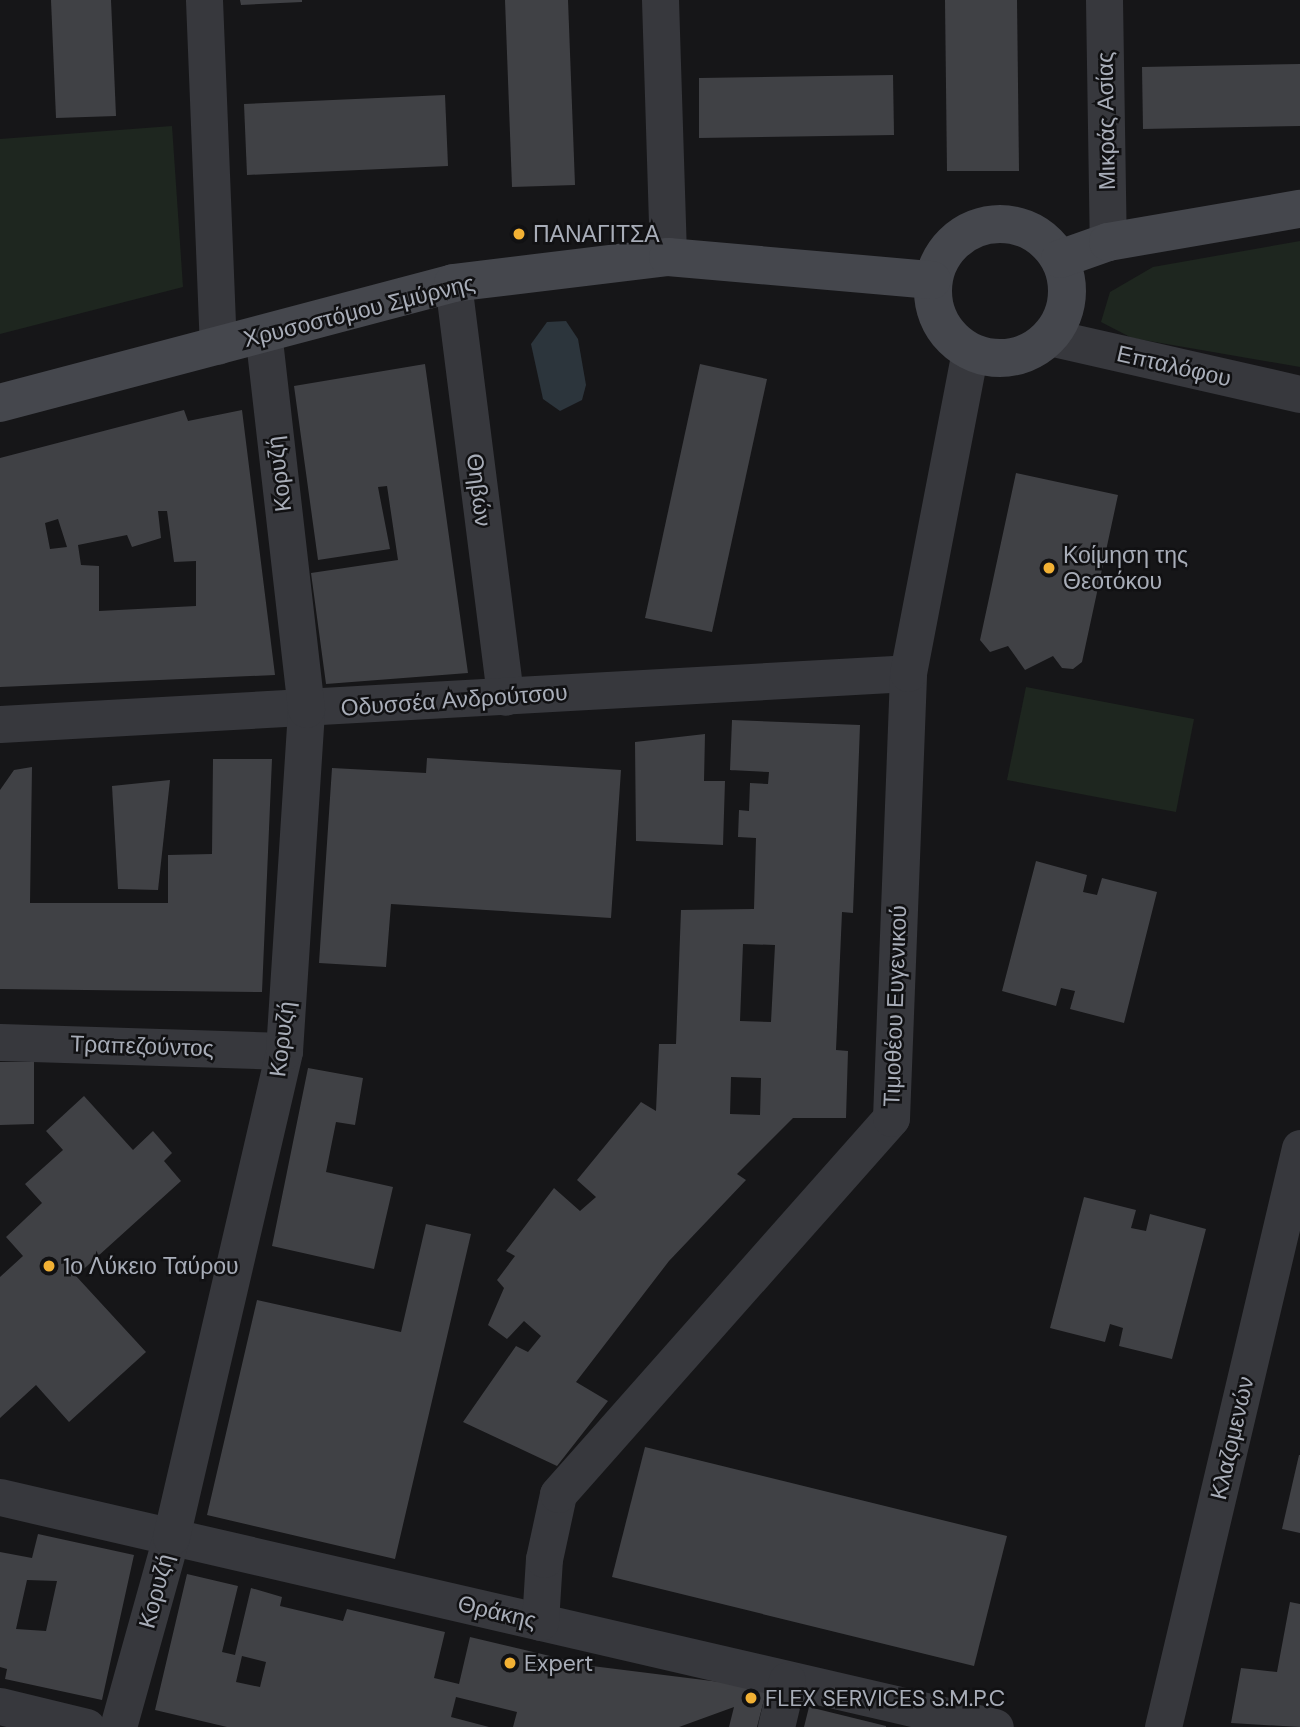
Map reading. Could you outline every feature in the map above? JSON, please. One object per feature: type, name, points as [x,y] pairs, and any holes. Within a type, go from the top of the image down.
[{"type":"street","points":[[204,0],[218,346]]},
{"type":"street","points":[[660,0],[668,257]]},
{"type":"street","name":"Μικράς Ασίας","points":[[1104,0],[1108,242]]},
{"type":"street","points":[[1060,259],[1108,242],[1300,209]]},
{"type":"street","points":[[976,226],[1024,227],[1060,259],[1067,300],[1049,337],[1012,358],[970,352],[940,323],[932,281],[956,239],[976,226]]},
{"type":"street","name":"Χρυσοστόμου Σμύρνης","points":[[0,403],[453,283],[668,257],[932,281]]},
{"type":"street","name":"Θηβών","points":[[453,283],[505,696]]},
{"type":"street","name":"Κορυζή","points":[[118,1727],[171,1537],[284,1051],[306,709],[263,334]]},
{"type":"street","name":"Επταλόφου","points":[[1049,337],[1300,394]]},
{"type":"street","name":"Τιμοθέου Ευγενικού","points":[[540,1622],[544,1559],[558,1494],[891,1118],[908,673],[970,352]]},
{"type":"street","name":"Οδυσσέα Ανδρούτσου","points":[[0,724],[306,709],[908,673]]},
{"type":"street","name":"Τραπεζούντος","points":[[0,1042],[284,1051]]},
{"type":"street","name":"Κλαζομενών","points":[[1163,1727],[1291,1229],[1300,1148]]},
{"type":"street","name":"Θράκης","points":[[0,1497],[995,1727]]},
{"type":"street","points":[[776,1727],[787,1679]]},
{"type":"street","points":[[0,1706],[86,1727]]},
{"type":"shaded area","points":[[172,126],[183,287],[0,334],[0,139]]},
{"type":"shaded area","points":[[1300,241],[1300,367],[1132,338],[1101,322],[1110,292],[1153,267]]},
{"type":"shaded area","points":[[566,321],[578,339],[586,385],[582,400],[560,411],[543,399],[531,344],[547,322]]},
{"type":"shaded area","points":[[1026,687],[1194,719],[1176,812],[1007,780]]},
{"type":"building","points":[[51,0],[111,0],[116,116],[56,118]]},
{"type":"building","points":[[240,0],[302,0],[302,2],[241,5]]},
{"type":"building","points":[[505,0],[568,0],[575,185],[512,187]]},
{"type":"building","points":[[945,0],[1017,0],[1019,171],[947,171]]},
{"type":"building","points":[[1300,64],[1300,126],[1143,129],[1142,67]]},
{"type":"building","points":[[893,75],[894,135],[699,138],[699,78]]},
{"type":"building","points":[[445,95],[448,166],[247,175],[244,104]]},
{"type":"building","points":[[425,364],[468,673],[326,684],[311,573],[398,560],[387,486],[378,487],[390,549],[318,560],[294,386]]},
{"type":"building","points":[[700,364],[767,379],[712,632],[645,618]]},
{"type":"building","points":[[184,410],[188,421],[242,410],[275,675],[0,687],[0,458]],"holes":[[[158,511],[167,511],[174,562],[196,561],[196,606],[99,611],[99,566],[81,565],[78,545],[127,535],[132,547],[161,538]],[[58,519],[67,547],[50,549],[45,523]]]},
{"type":"building","name":"Κοίμηση της Θεοτόκου","points":[[1016,473],[1118,495],[1082,662],[1073,669],[1062,668],[1053,656],[1025,670],[1008,646],[990,652],[980,640]]},
{"type":"building","points":[[732,720],[860,725],[853,913],[842,912],[836,1050],[848,1051],[846,1118],[793,1118],[737,1174],[746,1180],[669,1261],[576,1382],[608,1401],[557,1466],[463,1422],[516,1346],[528,1352],[541,1336],[524,1321],[507,1339],[488,1325],[504,1288],[497,1280],[515,1256],[506,1251],[554,1188],[580,1211],[596,1197],[577,1180],[641,1102],[656,1111],[659,1044],[676,1044],[681,910],[754,909],[756,838],[738,837],[739,810],[749,811],[750,783],[768,784],[769,772],[730,770]],"holes":[[[743,944],[775,945],[771,1022],[740,1021]],[[731,1077],[761,1078],[760,1115],[730,1114]]]},
{"type":"building","points":[[705,734],[704,781],[725,781],[723,845],[636,841],[635,742]]},
{"type":"building","points":[[427,758],[621,770],[611,918],[391,904],[386,967],[319,963],[332,768],[426,773]]},
{"type":"building","points":[[213,759],[272,759],[262,992],[0,989],[0,790],[14,770],[32,767],[30,903],[168,903],[168,855],[212,854]]},
{"type":"building","points":[[170,780],[158,890],[118,889],[112,786]]},
{"type":"building","points":[[1036,861],[1087,875],[1083,892],[1097,895],[1102,878],[1157,892],[1124,1023],[1070,1009],[1075,991],[1061,988],[1056,1006],[1002,991]]},
{"type":"building","points":[[0,1062],[34,1062],[34,1124],[0,1125]]},
{"type":"building","points":[[308,1068],[363,1078],[355,1125],[336,1122],[326,1172],[393,1187],[374,1269],[272,1246]]},
{"type":"building","name":"1ο Λύκειο Ταύρου","points":[[84,1096],[133,1150],[153,1131],[172,1153],[164,1161],[181,1181],[76,1276],[146,1352],[69,1422],[36,1385],[0,1418],[0,1277],[23,1256],[6,1237],[42,1203],[25,1184],[63,1150],[46,1131]]},
{"type":"building","points":[[1084,1197],[1136,1210],[1131,1228],[1146,1231],[1150,1214],[1206,1229],[1172,1359],[1119,1346],[1123,1328],[1110,1324],[1105,1342],[1050,1328]]},
{"type":"building","points":[[426,1224],[471,1234],[395,1559],[207,1515],[257,1300],[401,1332]]},
{"type":"building","points":[[645,1447],[1007,1536],[974,1666],[612,1577]]},
{"type":"building","points":[[1300,1455],[1300,1533],[1282,1529]]},
{"type":"building","points":[[38,1534],[134,1555],[102,1700],[5,1679],[7,1669],[0,1667],[0,1552],[32,1558]],"holes":[[[27,1580],[57,1581],[46,1631],[16,1629]]]},
{"type":"building","points":[[187,1574],[238,1586],[222,1652],[235,1655],[251,1588],[282,1597],[280,1606],[343,1621],[347,1609],[445,1632],[434,1678],[459,1684],[470,1637],[592,1666],[767,1688],[757,1727],[729,1727],[734,1707],[679,1727],[513,1727],[517,1712],[456,1697],[451,1717],[489,1727],[227,1727],[155,1710]],"holes":[[[242,1656],[266,1662],[260,1687],[236,1682]]]},
{"type":"building","points":[[1290,1602],[1300,1604],[1300,1727],[1231,1723],[1241,1668],[1277,1672]]},
{"type":"building","points":[[809,1707],[886,1726],[886,1727],[804,1727]]},
{"type":"place","name":"ΠΑΝΑΓΙΤΣΑ","points":[[519,234]]},
{"type":"place","name":"Κοίμηση της Θεοτόκου","points":[[1049,568]]},
{"type":"place","name":"1ο Λύκειο Ταύρου","points":[[49,1266]]},
{"type":"place","name":"Expert","points":[[510,1663]]},
{"type":"place","name":"FLEX SERVICES S.M.P.C","points":[[751,1698]]}]
